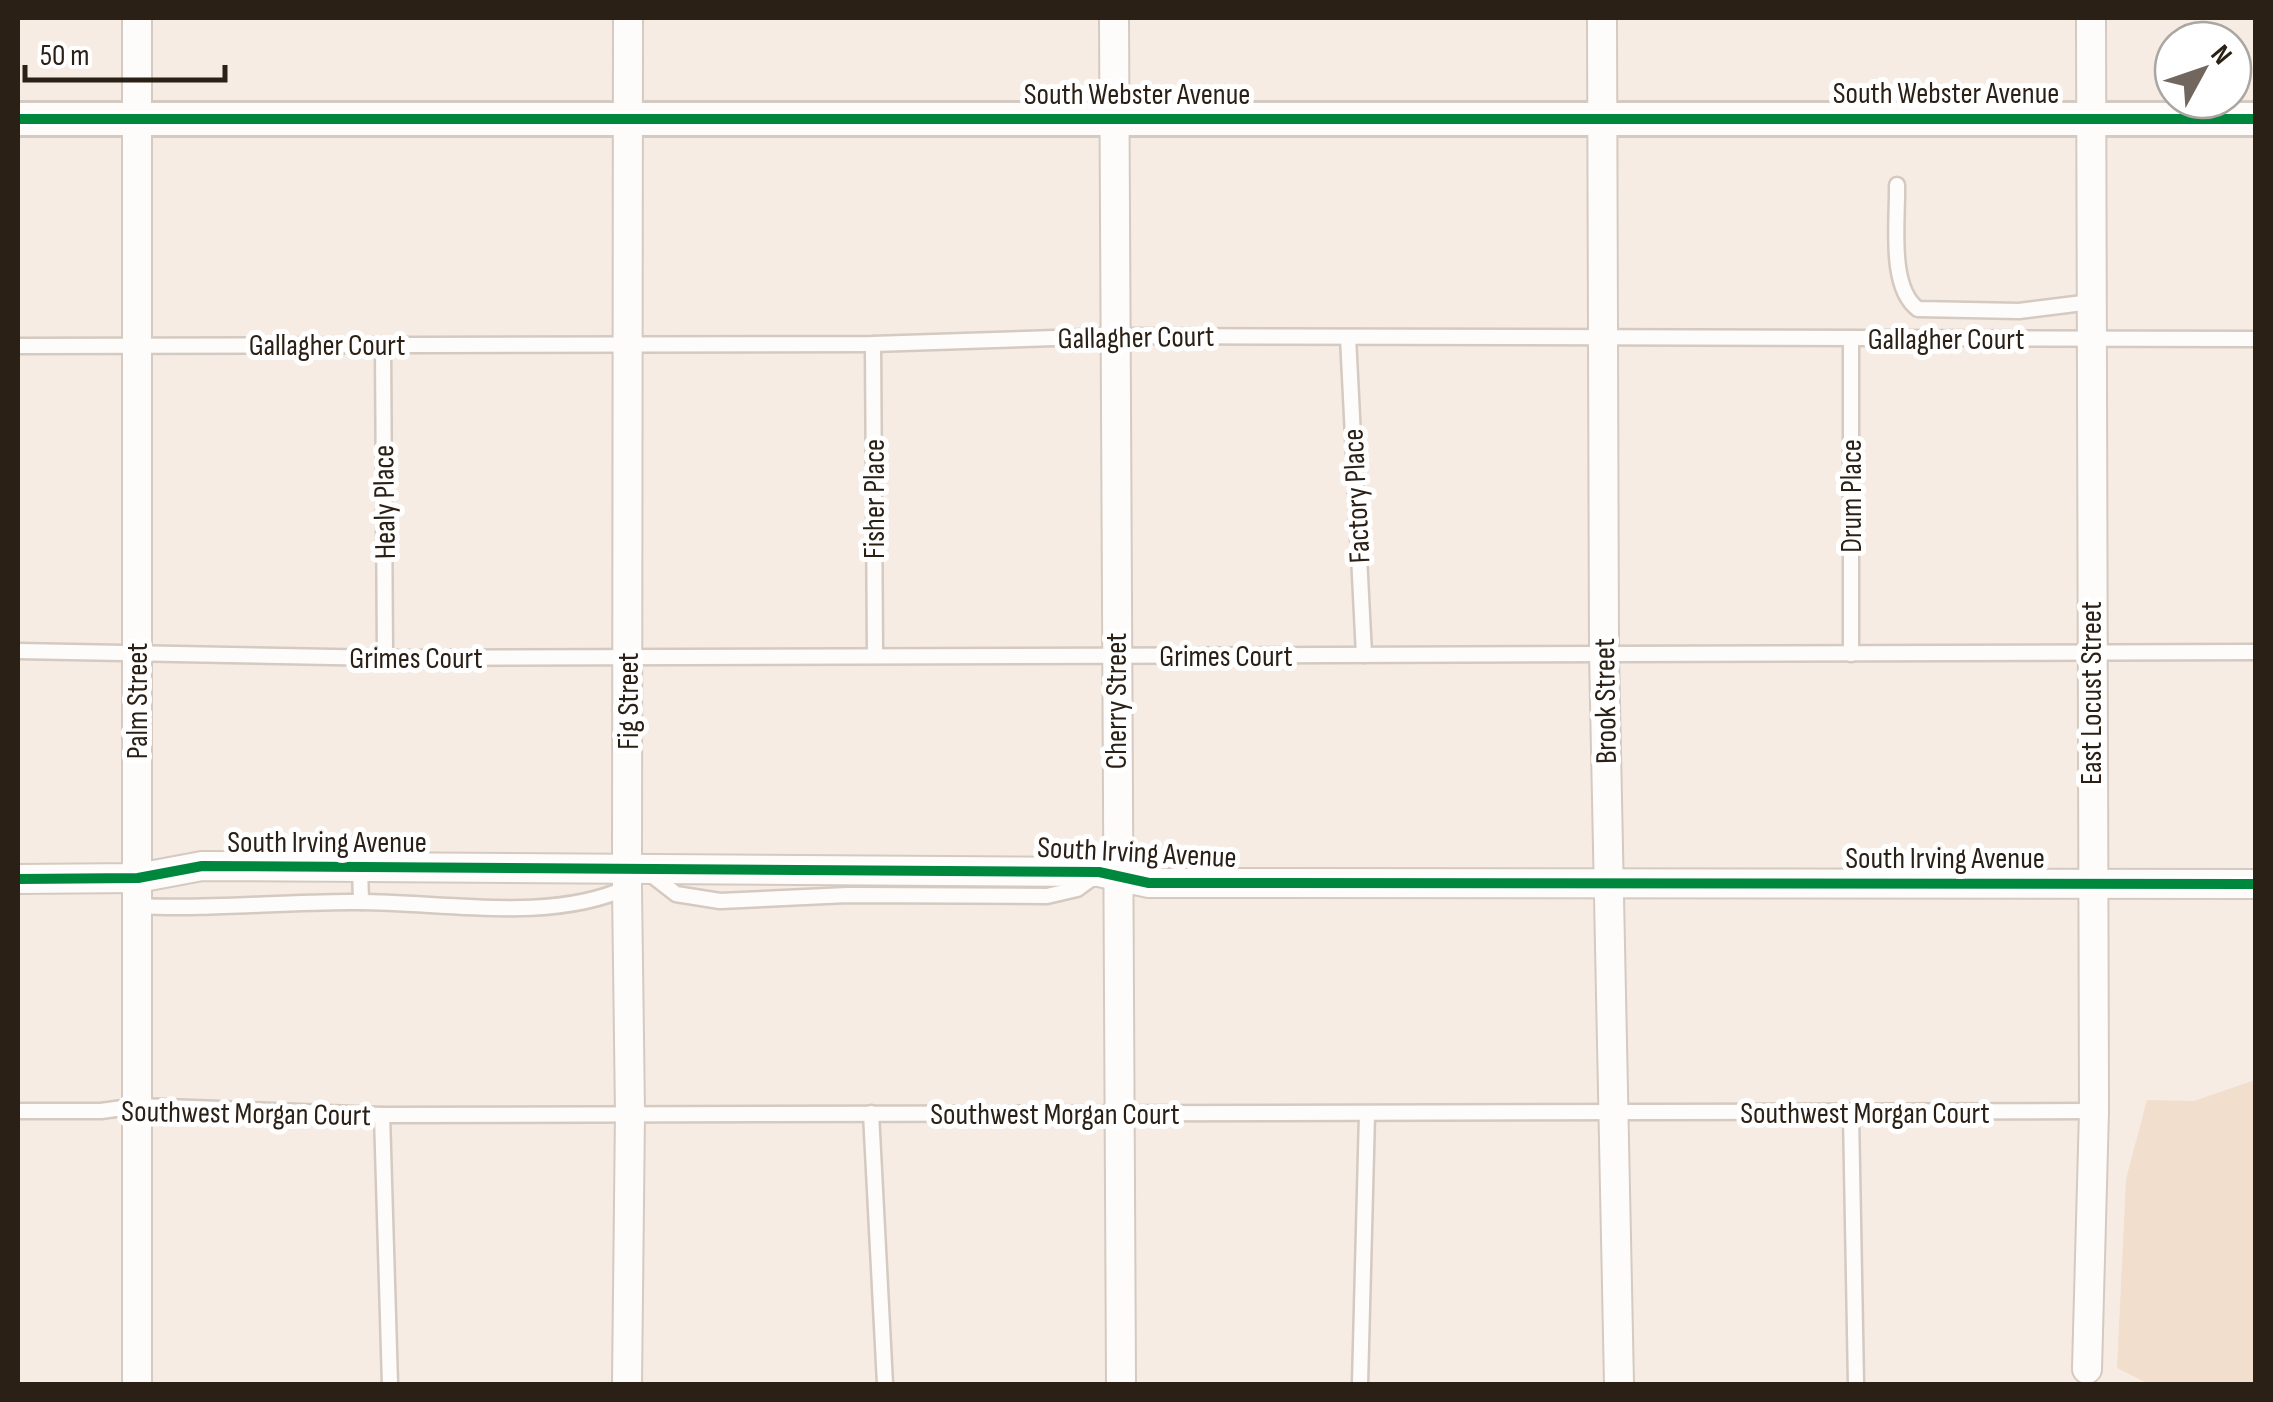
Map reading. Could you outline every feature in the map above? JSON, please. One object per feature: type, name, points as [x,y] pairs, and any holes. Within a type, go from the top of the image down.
[{"type":"street","name":"Palm Street","points":[[137,18],[138,1384]]},
{"type":"street","name":"Fig Street","points":[[627,1384],[633,875],[628,658],[628,18]]},
{"type":"street","name":"Cherry Street","points":[[1114,18],[1116,656],[1108,873],[1118,1116],[1121,1384]]},
{"type":"street","name":"Brook Street","points":[[1602,18],[1604,653],[1619,1384]]},
{"type":"street","name":"East Locust Street","points":[[2087,1369],[2094,1111],[2092,18]]},
{"type":"street","name":"South Webster Avenue","points":[[18,119],[2256,119]]},
{"type":"street","name":"South Irving Avenue","points":[[18,879],[137,892],[202,866],[633,875],[1108,873],[1149,882],[2256,884]]},
{"type":"lane","points":[[1897,185],[1899,279],[1908,302],[1918,309],[2018,311],[2090,302]]},
{"type":"lane","name":"Gallagher Court","points":[[18,346],[874,344],[1117,336],[2256,339]]},
{"type":"lane","name":"Factory Place","points":[[1348,337],[1364,655]]},
{"type":"lane","name":"Drum Place","points":[[1850,339],[1851,654]]},
{"type":"lane","name":"Fisher Place","points":[[874,344],[874,655]]},
{"type":"lane","name":"Healy Place","points":[[382,346],[386,658]]},
{"type":"lane","name":"Grimes Court","points":[[18,652],[628,658],[2256,652]]},
{"type":"lane","points":[[360,867],[360,902]]},
{"type":"lane","points":[[137,892],[479,907],[575,904],[633,875]]},
{"type":"lane","name":"Southwest Morgan Court","points":[[18,1112],[101,1111],[136,1106],[382,1116],[2094,1111]]},
{"type":"lane","points":[[871,1113],[885,1384]]},
{"type":"lane","points":[[1360,1384],[1367,1114]]},
{"type":"lane","points":[[1851,1114],[1856,1384]]},
{"type":"lane","points":[[382,1116],[390,1384]]},
{"type":"shaded area","points":[[2255,1080],[2255,1384],[2149,1384],[2117,1368],[2126,1179],[2147,1100],[2194,1101]]},
{"type":"cycle path","points":[[18,119],[2256,119]]},
{"type":"cycle path","points":[[18,879],[138,878],[202,866],[1099,872],[1149,883],[2256,884]]}]
